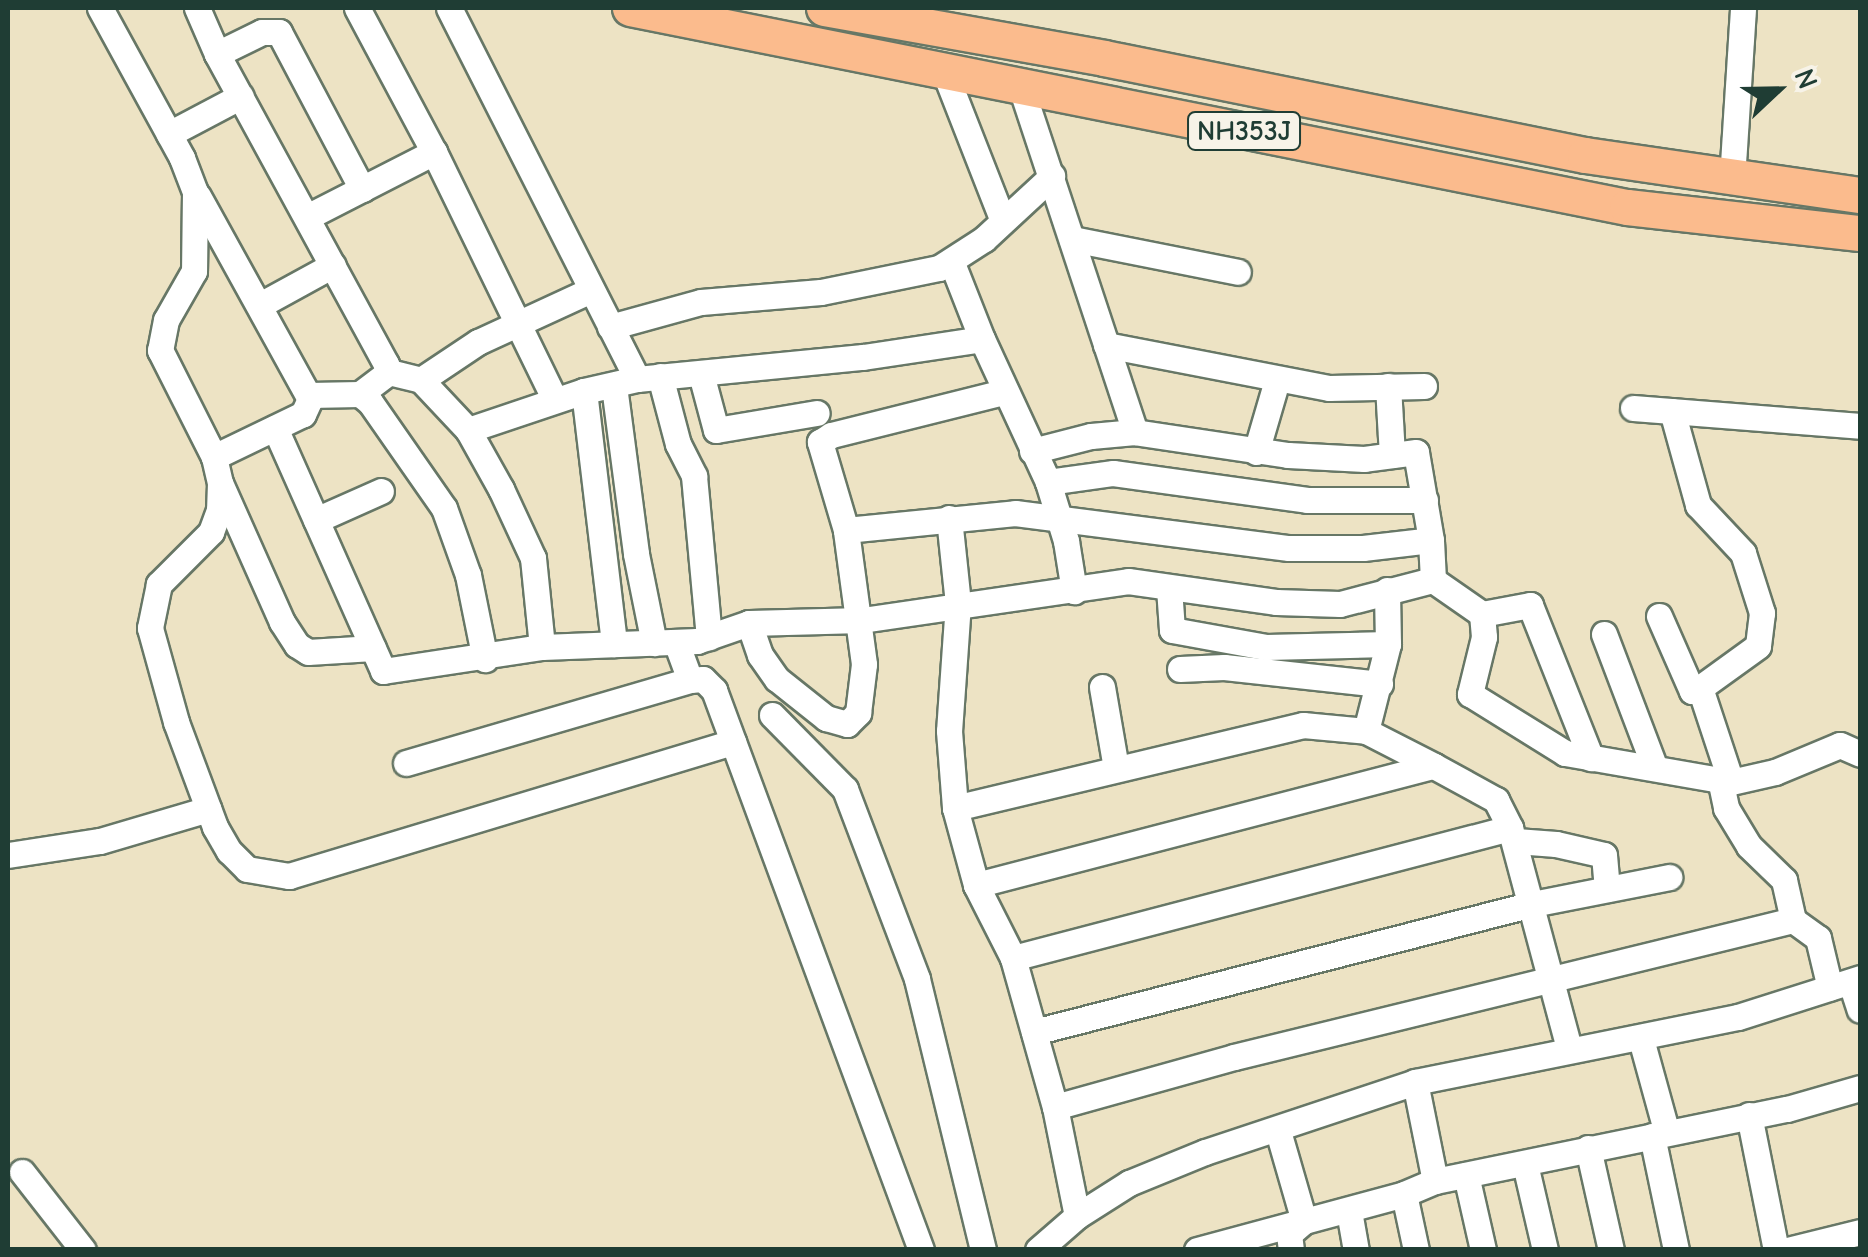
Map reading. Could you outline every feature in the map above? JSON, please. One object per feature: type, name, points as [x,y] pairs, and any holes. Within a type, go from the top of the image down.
[{"type":"highway","name":"NH353J","points":[[630,8],[1627,207],[1860,233]]},
{"type":"highway","name":"NH353J","points":[[824,8],[1104,58],[1585,155],[1732,179],[1860,194]]},
{"type":"street","points":[[100,8],[169,134],[195,192],[309,395],[308,410],[214,456]]},
{"type":"street","points":[[197,8],[389,372],[421,380],[468,430],[532,558],[542,647]]},
{"type":"street","points":[[357,8],[434,152],[555,400]]},
{"type":"street","points":[[449,8],[637,381],[694,476],[709,637]]},
{"type":"street","points":[[1732,179],[1743,8]]},
{"type":"street","points":[[218,54],[262,32],[279,32],[362,189]]},
{"type":"street","points":[[942,68],[1004,221]]},
{"type":"street","points":[[1020,85],[1135,432]]},
{"type":"street","points":[[169,134],[241,96]]},
{"type":"street","points":[[308,217],[434,152]]},
{"type":"street","points":[[610,327],[701,302],[821,292],[952,262],[1052,176]]},
{"type":"street","points":[[195,192],[194,271],[166,320],[160,350],[214,456],[220,483],[282,622],[297,645],[308,652],[373,648]]},
{"type":"street","points":[[1072,239],[1238,272]]},
{"type":"street","points":[[952,262],[1004,392],[1048,482],[1074,591]]},
{"type":"street","points":[[260,305],[333,265]]},
{"type":"street","points":[[421,380],[478,342],[591,290]]},
{"type":"street","points":[[468,430],[584,391],[637,381],[982,339]]},
{"type":"street","points":[[1106,345],[1329,388],[1424,386]]},
{"type":"street","points":[[309,395],[360,394],[389,372]]},
{"type":"street","points":[[701,374],[716,430],[817,413]]},
{"type":"street","points":[[1256,452],[1277,380]]},
{"type":"street","points":[[637,381],[636,554],[665,643],[690,680]]},
{"type":"street","points":[[1388,386],[1392,456]]},
{"type":"street","points":[[584,391],[614,644]]},
{"type":"street","points":[[749,623],[760,655],[777,680],[826,718],[847,724],[858,713],[864,664],[862,620],[846,530],[820,442],[842,432],[1004,392]]},
{"type":"street","points":[[360,394],[382,416],[444,508],[468,574],[485,659]]},
{"type":"street","points":[[1633,408],[1860,426]]},
{"type":"street","points":[[1658,616],[1692,692],[1758,646],[1762,613],[1744,553],[1698,505],[1672,411]]},
{"type":"street","points":[[275,428],[383,671],[485,659],[542,647],[665,643],[709,637],[749,623],[862,620],[1128,581],[1276,602],[1340,604],[1433,580],[1482,614],[1530,605],[1591,758]]},
{"type":"street","points":[[1032,450],[1091,436],[1135,432],[1256,452],[1364,459],[1416,452],[1431,540],[1433,580]]},
{"type":"street","points":[[1048,482],[1113,473],[1307,500],[1425,500]]},
{"type":"street","points":[[220,483],[211,532],[159,584],[150,628],[157,666],[208,810],[228,851],[247,869],[289,876],[733,742]]},
{"type":"street","points":[[316,520],[381,491]]},
{"type":"street","points":[[846,530],[1015,513],[1289,548],[1362,548],[1431,540]]},
{"type":"street","points":[[950,518],[958,603],[949,731],[955,808],[976,884],[1012,958],[1055,1107],[1077,1216]]},
{"type":"street","points":[[1168,588],[1172,630],[1266,647],[1388,644]]},
{"type":"street","points":[[1366,731],[1388,644],[1387,590]]},
{"type":"street","points":[[1482,614],[1484,637],[1470,694],[1565,753],[1726,781],[1775,772],[1840,745],[1860,754]]},
{"type":"street","points":[[1604,634],[1655,768]]},
{"type":"street","points":[[1180,669],[1224,667],[1380,684]]},
{"type":"street","points":[[406,763],[690,680],[710,683],[921,1250]]},
{"type":"street","points":[[1102,686],[1116,768]]},
{"type":"street","points":[[1700,688],[1726,781],[1726,808],[1749,846],[1784,880],[1793,920],[1818,938],[1860,1010]]},
{"type":"street","points":[[772,714],[845,789],[917,979],[983,1250]]},
{"type":"street","points":[[955,808],[1292,726],[1323,724],[1366,731],[1496,800],[1513,835],[1569,1048]]},
{"type":"street","points":[[976,884],[1434,766]]},
{"type":"street","points":[[8,856],[100,841],[208,810]]},
{"type":"street","points":[[1012,958],[1513,835],[1604,855],[1607,889]]},
{"type":"street","points":[[1034,1032],[1532,904],[1669,877]]},
{"type":"street","points":[[1055,1107],[1254,1052],[1793,920]]},
{"type":"street","points":[[1038,1250],[1077,1216],[1129,1183],[1205,1152],[1278,1131],[1414,1082],[1738,1017],[1847,983]]},
{"type":"street","points":[[1641,1039],[1676,1250]]},
{"type":"street","points":[[1414,1082],[1435,1181]]},
{"type":"street","points":[[1197,1250],[1349,1212],[1435,1181],[1750,1116],[1860,1088]]},
{"type":"street","points":[[1750,1116],[1776,1250]]},
{"type":"street","points":[[1278,1131],[1304,1221]]},
{"type":"street","points":[[1588,1148],[1611,1250]]},
{"type":"street","points":[[1525,1164],[1545,1250]]},
{"type":"street","points":[[22,1172],[83,1250]]},
{"type":"street","points":[[1466,1175],[1483,1250]]},
{"type":"street","points":[[1404,1194],[1416,1250]]},
{"type":"street","points":[[1349,1212],[1356,1250]]},
{"type":"street","points":[[1291,1250],[1289,1234],[1304,1221]]},
{"type":"street","points":[[1788,1250],[1860,1232]]}]
